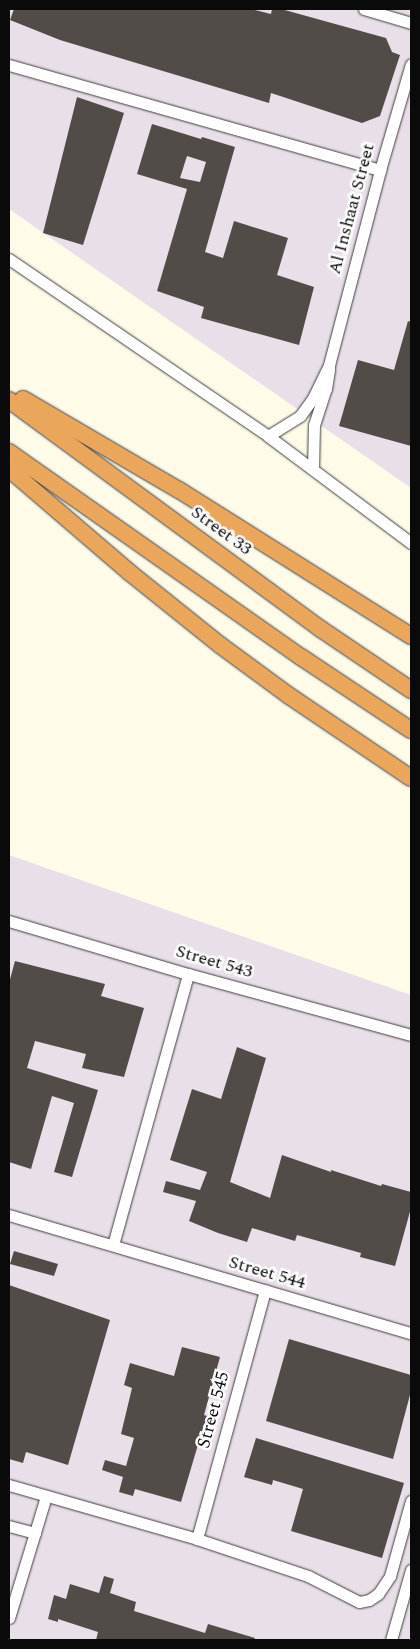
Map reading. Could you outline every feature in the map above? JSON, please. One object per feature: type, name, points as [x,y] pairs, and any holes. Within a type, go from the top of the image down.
[{"type":"highway","points":[[9,392],[172,485],[411,636]]},
{"type":"highway","name":"Street 33","points":[[9,400],[321,629],[411,690]]},
{"type":"highway","points":[[9,452],[301,657],[411,730]]},
{"type":"highway","points":[[9,469],[130,572],[227,650],[288,695],[411,778]]},
{"type":"street","points":[[364,9],[411,23]]},
{"type":"street","name":"Al Inshaat Street","points":[[313,469],[314,425],[326,389],[329,364],[380,170],[411,64]]},
{"type":"street","points":[[9,65],[380,170]]},
{"type":"street","points":[[9,259],[268,436],[411,543]]},
{"type":"street","name":"Al Inshaat Street","points":[[268,436],[292,422],[304,411],[329,364]]},
{"type":"street","name":"Street 543","points":[[9,921],[188,974],[411,1035]]},
{"type":"street","points":[[113,1245],[188,974]]},
{"type":"street","name":"Street 544","points":[[9,1215],[411,1333]]},
{"type":"street","name":"Street 545","points":[[197,1539],[265,1290]]},
{"type":"street","points":[[9,1485],[197,1539],[308,1576],[359,1602],[369,1600],[378,1594],[390,1576],[411,1501]]},
{"type":"street","points":[[9,1618],[46,1496]]},
{"type":"street","points":[[9,1526],[34,1533]]},
{"type":"street","points":[[391,1640],[411,1570]]},
{"type":"shaded area","points":[[9,9],[411,9],[411,488],[9,209]]},
{"type":"shaded area","points":[[9,855],[411,995],[411,1640],[9,1640]]},
{"type":"building","points":[[14,9],[251,9],[271,14],[272,9],[281,9],[386,38],[392,52],[400,55],[380,116],[362,123],[271,93],[269,103],[60,40],[10,20]]},
{"type":"building","points":[[77,97],[124,113],[83,245],[43,233]]},
{"type":"building","points":[[152,124],[235,147],[205,252],[223,258],[234,221],[288,238],[277,275],[314,287],[299,345],[201,318],[204,307],[157,291],[187,189],[137,174]],"holes":[[[187,156],[206,162],[200,182],[180,178]]]},
{"type":"building","points":[[408,321],[411,322],[411,446],[339,426],[358,360],[394,370]]},
{"type":"building","points":[[15,961],[105,984],[101,996],[144,1008],[124,1077],[82,1068],[86,1054],[35,1041],[27,1068],[98,1090],[72,1177],[54,1172],[74,1103],[52,1096],[31,1169],[9,1162],[9,983]]},
{"type":"building","points":[[237,1047],[266,1058],[230,1182],[270,1198],[282,1155],[331,1172],[331,1170],[381,1186],[382,1184],[411,1192],[411,1208],[395,1266],[360,1257],[361,1253],[297,1235],[295,1241],[252,1228],[247,1242],[218,1233],[189,1221],[196,1201],[163,1192],[166,1181],[200,1190],[207,1172],[170,1160],[192,1089],[221,1099]]},
{"type":"building","points":[[14,1251],[58,1264],[54,1276],[10,1264]]},
{"type":"building","points":[[9,1285],[110,1320],[68,1465],[26,1452],[23,1463],[9,1459]]},
{"type":"building","points":[[289,1339],[411,1375],[411,1391],[393,1459],[266,1421]]},
{"type":"building","points":[[182,1347],[220,1357],[204,1415],[213,1418],[206,1440],[200,1438],[181,1502],[135,1489],[133,1496],[119,1492],[123,1477],[102,1470],[105,1460],[126,1466],[134,1438],[121,1434],[132,1388],[124,1385],[130,1363],[174,1376]]},
{"type":"building","points":[[256,1438],[404,1483],[382,1558],[291,1531],[303,1489],[273,1480],[272,1485],[244,1477]]},
{"type":"building","points":[[104,1576],[114,1579],[110,1593],[136,1602],[134,1611],[205,1633],[208,1624],[255,1638],[254,1640],[96,1640],[98,1632],[58,1619],[58,1622],[48,1619],[54,1595],[66,1599],[70,1584],[99,1593]]}]
